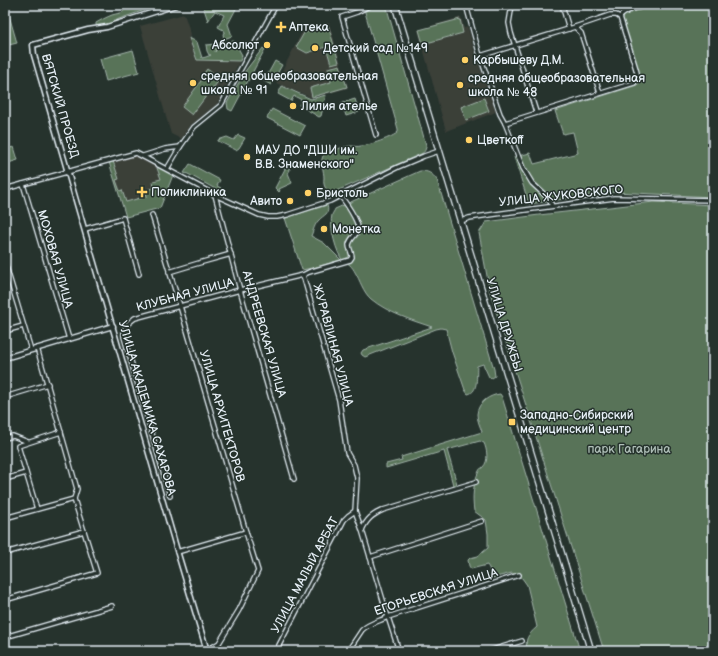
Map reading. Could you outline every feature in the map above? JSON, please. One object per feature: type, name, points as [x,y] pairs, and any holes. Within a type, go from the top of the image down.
[{"type":"main road","name":"УЛИЦА ДРУЖБЫ","points":[[395,5],[591,651]]},
{"type":"street","name":"ВЯТСКИЙ ПРОЕЗД","points":[[68,171],[32,45],[88,30],[107,27],[176,5]]},
{"type":"street","points":[[167,169],[194,127],[221,105],[276,5]]},
{"type":"street","points":[[371,5],[342,17],[376,135]]},
{"type":"street","points":[[466,5],[480,56],[500,114],[523,168],[532,182],[549,199],[552,206]]},
{"type":"street","points":[[512,5],[509,23],[536,112]]},
{"type":"street","points":[[562,5],[569,29]]},
{"type":"street","points":[[620,17],[622,13],[626,11],[649,5]]},
{"type":"street","points":[[480,56],[610,15],[620,17]]},
{"type":"street","points":[[505,123],[536,112],[634,83],[638,77],[620,17]]},
{"type":"street","points":[[575,27],[581,33],[600,93]]},
{"type":"street","points":[[143,156],[165,149],[180,147]]},
{"type":"street","points":[[5,189],[136,153],[215,195],[260,215],[277,217],[330,201],[398,167],[440,151]]},
{"type":"street","name":"УЛИЦА АКАДЕМИКА САХАРОВА","points":[[68,171],[177,552],[207,650]]},
{"type":"street","name":"МОХОВАЯ УЛИЦА","points":[[23,184],[69,339]]},
{"type":"street","name":"АНДРЕЕВСКАЯ УЛИЦА","points":[[215,195],[240,290],[294,478]]},
{"type":"street","name":"КЛУБНАЯ УЛИЦА","points":[[170,496],[124,337],[124,330],[128,323],[136,318],[303,275],[350,260],[352,257],[349,244],[358,228],[357,222],[340,196]]},
{"type":"street","name":"УЛИЦА ЖУКОВСКОГО","points":[[460,221],[469,218],[614,198],[713,200]]},
{"type":"street","name":"УЛИЦА АРХИТЕКТОРОВ","points":[[152,215],[258,571],[239,610],[220,643],[207,650]]},
{"type":"street","points":[[85,229],[123,218],[139,274]]},
{"type":"street","points":[[170,272],[231,254]]},
{"type":"street","points":[[5,263],[31,350]]},
{"type":"street","name":"ЖУРАВЛИНАЯ УЛИЦА","points":[[303,275],[339,400],[346,453],[354,465],[357,478],[355,511],[400,651]]},
{"type":"street","points":[[5,331],[23,326]]},
{"type":"street","points":[[5,358],[112,326]]},
{"type":"street","points":[[5,600],[97,573],[74,499],[77,489],[37,348]]},
{"type":"street","points":[[5,397],[48,384]]},
{"type":"street","points":[[37,509],[18,446],[61,432]]},
{"type":"street","points":[[5,438],[13,436],[29,442]]},
{"type":"street","points":[[5,479],[26,473]]},
{"type":"street","points":[[362,530],[365,523],[374,514],[383,510],[476,482]]},
{"type":"street","points":[[5,518],[74,499]]},
{"type":"street","name":"УЛИЦА МАЛЫЙ АРБАТ","points":[[276,651],[340,528],[348,516],[355,511]]},
{"type":"street","points":[[370,557],[482,521]]},
{"type":"street","points":[[5,553],[84,531]]},
{"type":"street","points":[[177,552],[246,532]]},
{"type":"street","name":"ЕГОРЬЕВСКАЯ УЛИЦА","points":[[348,651],[365,627],[388,617],[518,575]]},
{"type":"street","points":[[5,637],[112,606]]},
{"type":"street","points":[[489,651],[522,641]]},
{"type":"shaded area","name":"средняя общеобразовательная школа № 91","points":[[184,14],[191,34],[189,38],[197,60],[240,61],[217,104],[190,126],[181,139],[171,134],[140,26]]},
{"type":"shaded area","name":"средняя общеобразовательная школа № 48","points":[[461,17],[464,28],[468,27],[476,57],[496,112],[446,131],[418,30]]},
{"type":"shaded area","name":"Детский сад №149","points":[[329,23],[348,88],[312,98],[276,83],[302,32]]},
{"type":"shaded area","name":"Поликлиника","points":[[135,155],[173,175],[160,208],[126,217],[109,162]]},
{"type":"green space","points":[[5,5],[17,43],[5,46]]},
{"type":"green space","points":[[128,5],[159,5],[119,19],[107,25],[96,25],[96,23],[112,15],[123,12]]},
{"type":"green space","points":[[230,5],[236,9],[228,24],[232,36],[224,39],[223,34],[225,31],[218,27],[224,15],[215,11],[208,21],[203,6]]},
{"type":"green space","points":[[363,5],[386,5],[426,148],[421,154],[332,193],[326,189],[324,185],[322,158],[325,154],[345,147],[364,146],[375,143],[398,132]]},
{"type":"green space","points":[[650,5],[713,5],[713,197],[615,192],[529,204],[514,157],[530,153],[534,164],[578,153],[573,132],[563,134],[555,111],[637,85],[640,82],[621,17]]},
{"type":"green space","points":[[460,19],[463,33],[423,44],[419,30]]},
{"type":"green space","points":[[328,25],[339,62],[331,64],[326,47],[307,53],[296,47],[304,33]]},
{"type":"green space","points":[[189,38],[197,42],[202,58],[211,55],[209,55],[207,51],[206,45],[218,44],[215,52],[220,43],[234,41],[242,55],[240,61],[197,60]]},
{"type":"green space","points":[[263,48],[265,49],[232,111],[228,109],[227,103],[246,70]]},
{"type":"green space","points":[[133,50],[139,72],[106,81],[100,59]]},
{"type":"green space","points":[[275,61],[282,65],[271,85],[264,81]]},
{"type":"green space","points":[[340,65],[347,87],[312,97],[310,88],[331,82],[328,68]]},
{"type":"green space","points":[[207,69],[220,79],[192,115],[182,107],[203,78],[201,77]]},
{"type":"green space","points":[[282,86],[311,99],[326,95],[321,116],[319,117],[299,105],[302,100],[294,96],[291,101],[278,94]]},
{"type":"green space","points":[[484,98],[489,111],[466,120],[461,107]]},
{"type":"green space","points":[[355,99],[359,112],[346,116],[342,103]]},
{"type":"green space","points":[[272,109],[305,126],[300,135],[267,118]]},
{"type":"green space","points":[[238,135],[245,138],[236,150],[218,141],[227,137],[234,140]]},
{"type":"green space","points":[[14,147],[18,160],[5,164],[5,149]]},
{"type":"green space","points":[[113,161],[119,179],[116,180],[120,191],[122,190],[126,202],[147,196],[145,190],[154,188],[153,181],[161,179],[157,168],[158,167],[173,175],[160,208],[126,217],[109,162]]},
{"type":"green space","points":[[190,164],[220,180],[217,186],[221,188],[219,191],[184,173]]},
{"type":"green space","points":[[287,165],[290,170],[288,173],[292,183],[279,189],[279,192],[275,188]]},
{"type":"green space","points":[[420,171],[430,173],[437,180],[494,369],[495,376],[492,378],[489,377],[483,364],[477,366],[475,387],[472,393],[468,394],[465,390],[452,352],[446,329],[436,329],[365,357],[362,355],[361,353],[363,350],[432,327],[392,312],[371,299],[352,268],[341,258],[334,239],[331,220],[335,209]]},
{"type":"green space","name":"парк Гагарина","points":[[654,202],[713,205],[713,651],[604,651],[490,292],[479,233],[486,222]]},
{"type":"green space","points":[[327,205],[327,213],[317,222],[311,236],[324,243],[341,260],[302,270],[285,218]]},
{"type":"green space","points":[[500,394],[580,651],[527,651],[526,643],[528,638],[537,627],[527,585],[522,578],[512,573],[492,578],[487,565],[471,569],[469,566],[468,560],[470,558],[478,556],[488,548],[486,520],[474,511],[473,501],[475,480],[480,469],[485,465],[487,459],[487,452],[484,443],[480,441],[447,450],[457,484],[453,485],[444,451],[386,468],[386,464],[402,460],[401,457],[482,432],[477,416],[478,410],[485,400]]},
{"type":"place","name":"Аптека","points":[[281,27]]},
{"type":"place","name":"Абсолют","points":[[267,45]]},
{"type":"place","name":"Детский сад №149","points":[[315,48]]},
{"type":"place","name":"Карбышеву Д.М.","points":[[465,60]]},
{"type":"place","name":"средняя общеобразовательная школа № 91","points":[[193,83]]},
{"type":"place","name":"средняя общеобразовательная школа № 48","points":[[460,85]]},
{"type":"place","name":"Лилия ателье","points":[[293,106]]},
{"type":"place","name":"Цветкоff","points":[[469,140]]},
{"type":"place","name":"МАУ ДО \"ДШИ им. В.В. Знаменского\"","points":[[247,157]]},
{"type":"place","name":"Поликлиника","points":[[142,192]]},
{"type":"place","name":"Бристоль","points":[[308,193]]},
{"type":"place","name":"Авито","points":[[290,201]]},
{"type":"place","name":"Монетка","points":[[324,229]]},
{"type":"place","name":"Западно-Сибирский медицинский центр","points":[[512,422]]}]
